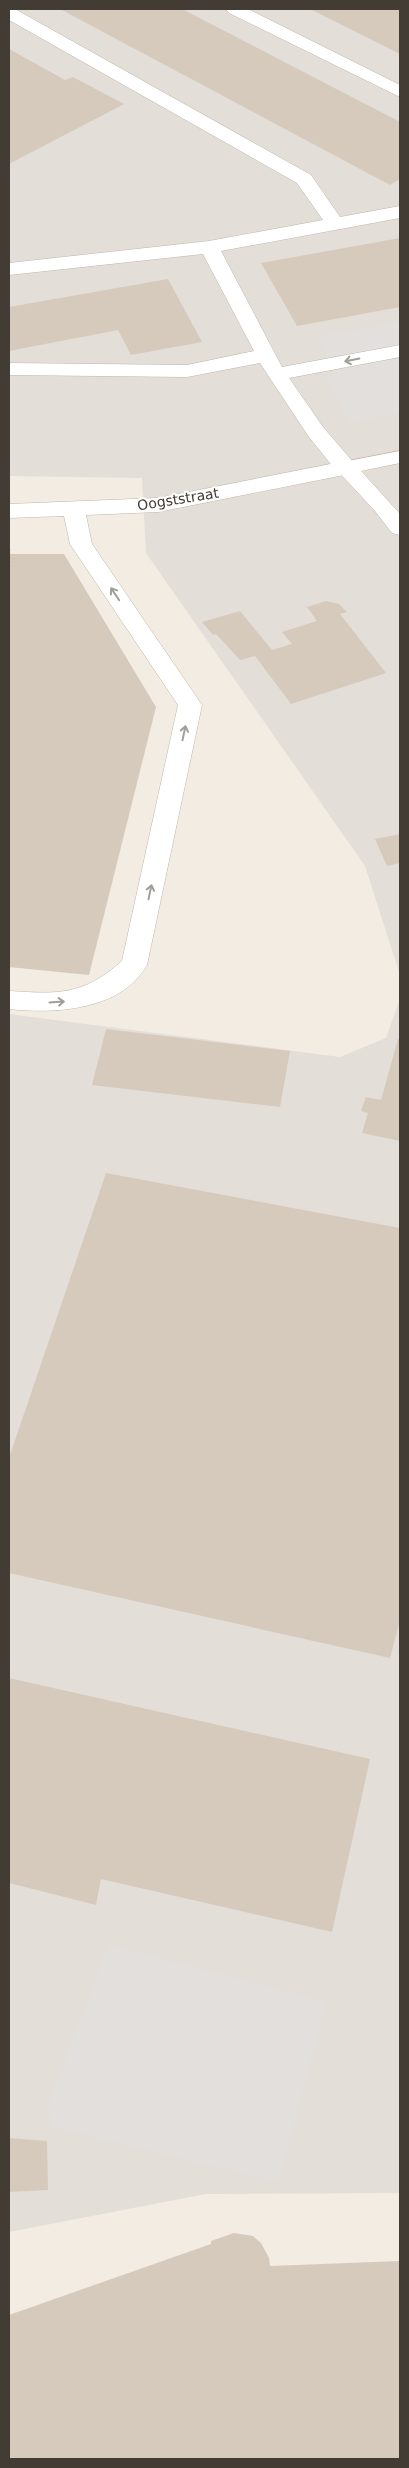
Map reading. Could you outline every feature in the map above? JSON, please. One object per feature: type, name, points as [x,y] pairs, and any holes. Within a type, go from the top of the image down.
[{"type":"street","points":[[235,9],[400,92]]},
{"type":"street","points":[[9,13],[304,179],[334,223]]},
{"type":"street","points":[[9,269],[209,246],[400,212]]},
{"type":"street","points":[[209,246],[276,374],[316,432],[346,468],[383,506],[400,528]]},
{"type":"street","points":[[276,374],[400,351]]},
{"type":"street","points":[[9,368],[187,371],[267,355]]},
{"type":"street","name":"Oogststraat","points":[[9,511],[158,505],[400,457]]},
{"type":"street","points":[[9,1000],[42,1004],[76,1001],[119,979],[134,965],[190,705],[81,544],[74,509]]},
{"type":"path","points":[[9,549],[9,570]]},
{"type":"shaded area","points":[[9,9],[400,9],[400,975],[365,866],[146,553],[142,478],[9,476]]},
{"type":"shaded area","points":[[400,321],[400,413],[350,422],[326,377],[337,374],[318,337]]},
{"type":"shaded area","points":[[400,999],[400,2193],[206,2194],[9,2232],[9,1014],[340,1057],[386,1038]]},
{"type":"shaded area","points":[[109,1945],[326,2002],[278,2182],[53,2127],[48,2107]]},
{"type":"building","points":[[60,9],[182,9],[400,122],[400,179],[390,185]]},
{"type":"building","points":[[310,9],[400,9],[400,54]]},
{"type":"building","points":[[9,49],[65,80],[73,77],[124,104],[9,164]]},
{"type":"building","points":[[400,238],[400,307],[297,326],[261,263]]},
{"type":"building","points":[[168,279],[202,342],[131,355],[118,330],[9,351],[9,307]]},
{"type":"building","points":[[9,554],[64,554],[156,707],[89,975],[9,967]]},
{"type":"building","points":[[326,601],[339,604],[347,612],[340,614],[386,673],[291,704],[255,656],[240,660],[202,622],[240,611],[272,650],[292,644],[282,632],[317,621],[307,607]]},
{"type":"building","points":[[400,834],[400,863],[387,866],[375,839]]},
{"type":"building","points":[[106,1029],[290,1051],[280,1107],[92,1085]]},
{"type":"building","points":[[398,1039],[400,1039],[400,1141],[362,1133],[368,1113],[361,1111],[366,1097],[381,1100]]},
{"type":"building","points":[[106,1173],[400,1228],[400,1620],[390,1658],[9,1573],[9,1458]]},
{"type":"building","points":[[9,1678],[370,1759],[332,1932],[101,1879],[96,1905],[9,1883]]},
{"type":"building","points":[[9,2138],[47,2141],[48,2190],[9,2192]]},
{"type":"building","points":[[234,2233],[253,2236],[261,2243],[269,2258],[270,2266],[400,2261],[400,2459],[9,2459],[9,2315],[211,2244],[211,2241]]}]
